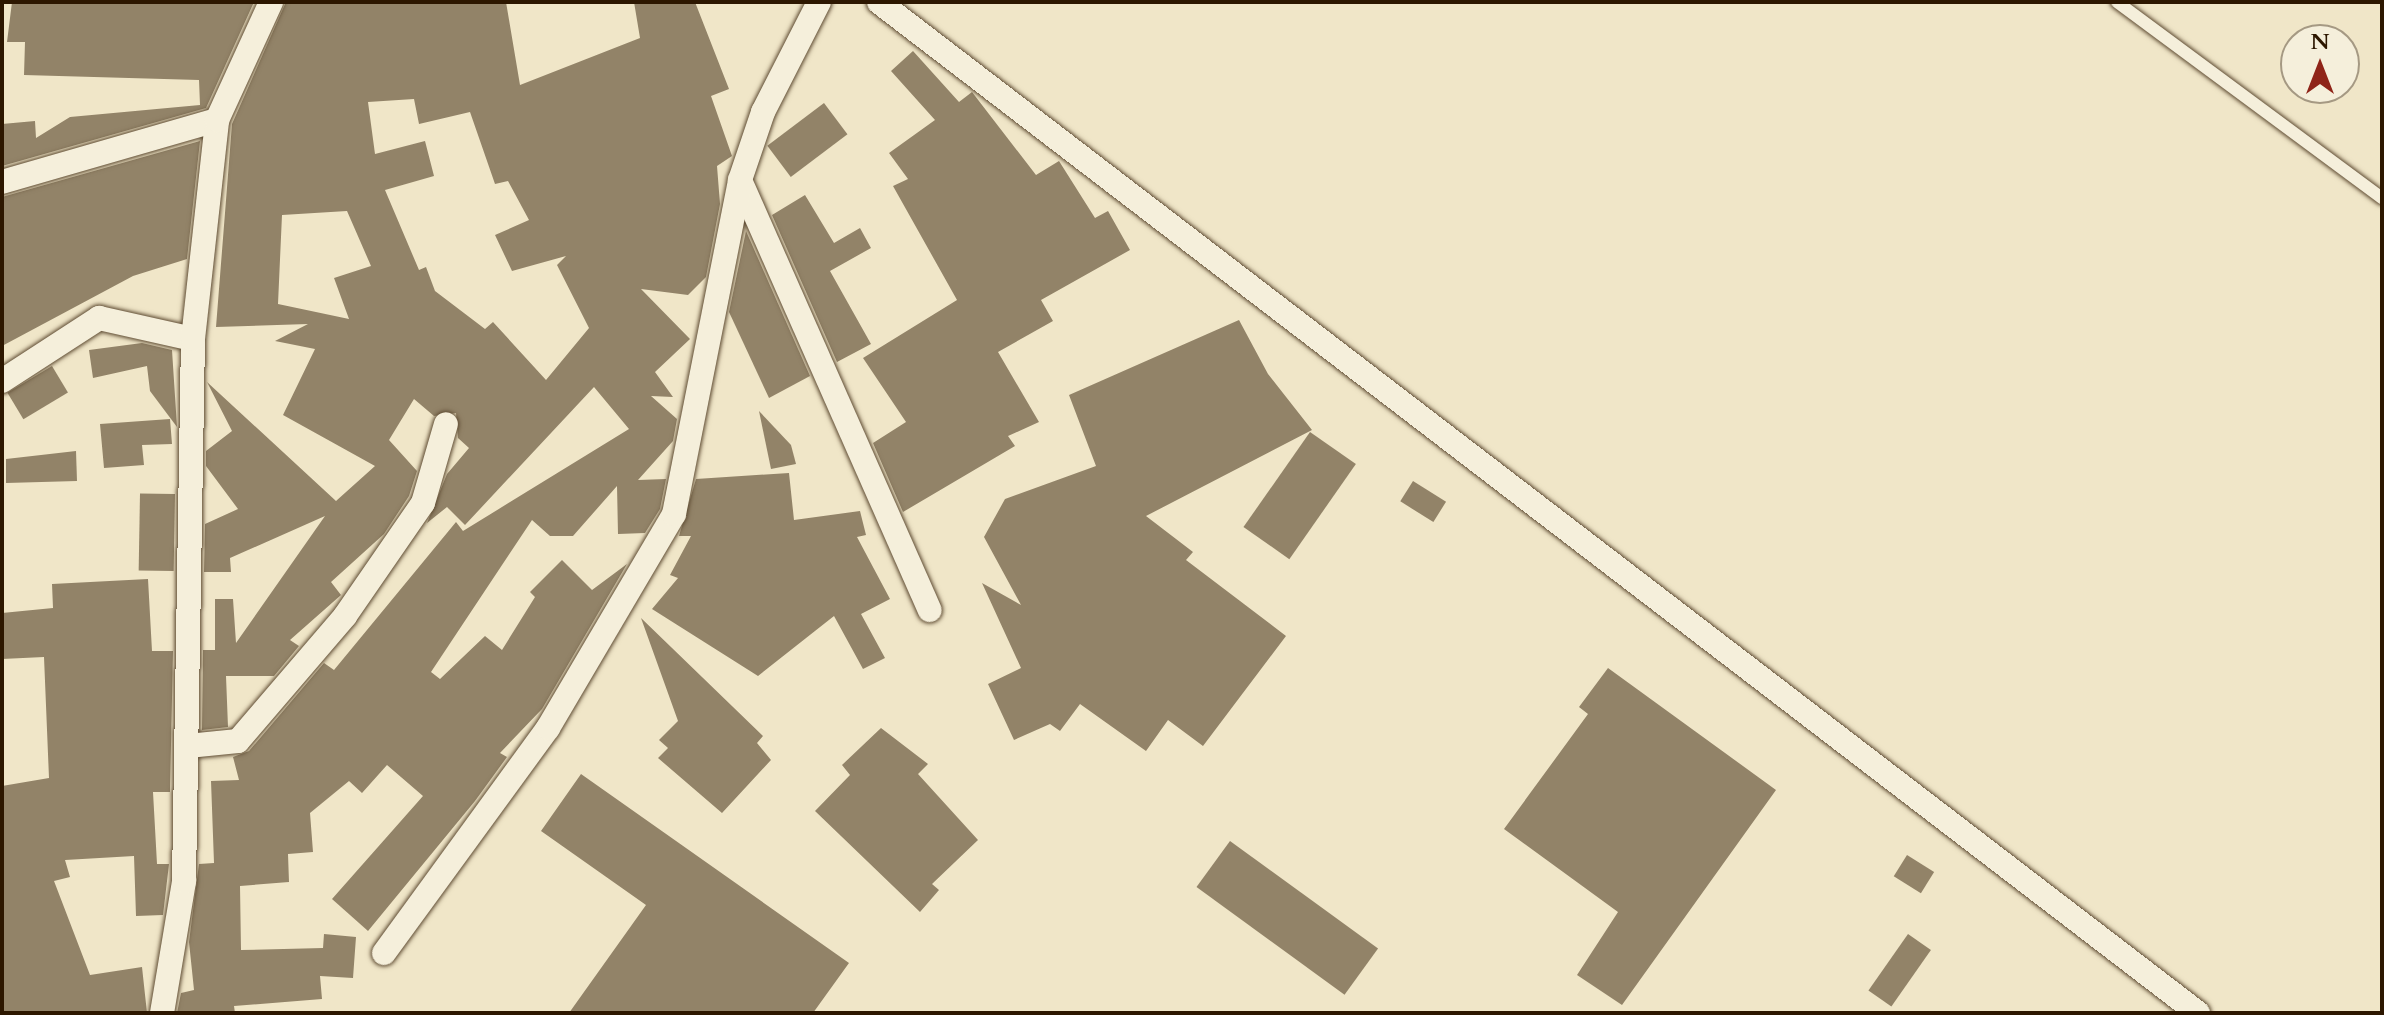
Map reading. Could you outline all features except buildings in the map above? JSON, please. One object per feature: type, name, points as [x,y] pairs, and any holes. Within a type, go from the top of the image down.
[{"type":"street","points":[[162,1013],[184,881],[193,339],[217,120],[271,2]]},
{"type":"street","points":[[384,953],[548,728],[674,514],[740,180],[763,112],[819,2]]},
{"type":"street","points":[[879,2],[2198,1013]]},
{"type":"street","points":[[2,182],[217,120]]},
{"type":"street","points":[[740,180],[930,610]]},
{"type":"street","points":[[2,381],[99,318],[193,339]]},
{"type":"street","points":[[188,746],[238,741],[345,616],[423,503],[446,424]]},
{"type":"lane","points":[[2117,2],[2382,198]]}]
